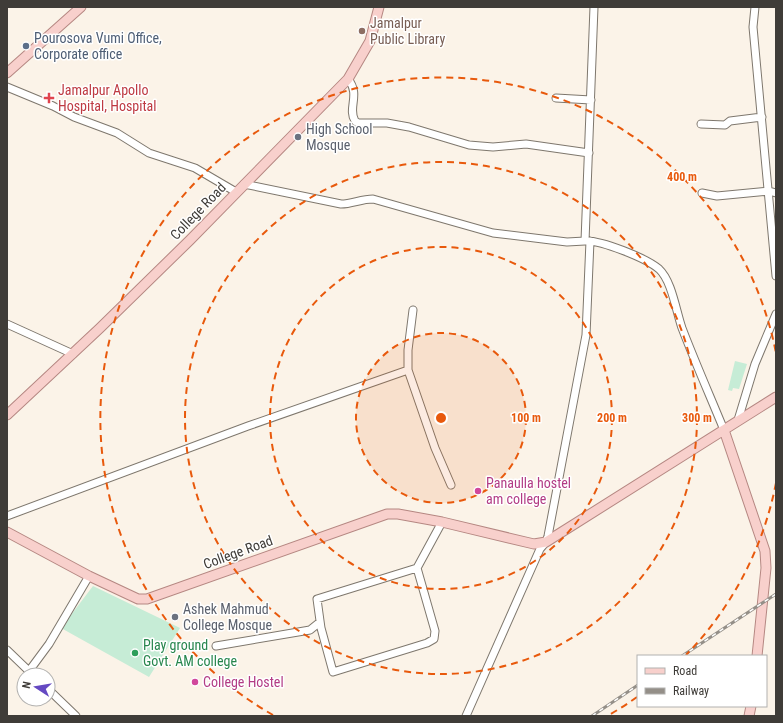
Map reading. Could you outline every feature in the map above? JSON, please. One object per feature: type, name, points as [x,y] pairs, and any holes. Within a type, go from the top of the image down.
[{"type":"main road","points":[[7,73],[81,7]]},
{"type":"main road","name":"College Road","points":[[7,415],[73,354],[190,240],[348,79],[370,41],[379,7]]},
{"type":"main road","points":[[546,542],[776,397]]},
{"type":"main road","points":[[724,430],[765,551],[766,568],[757,655]]},
{"type":"main road","name":"College Road","points":[[7,532],[89,576],[138,599],[147,600],[387,514],[398,514],[442,522],[534,544],[546,542]]},
{"type":"street","points":[[466,716],[540,549],[546,542],[586,335],[589,152],[594,7]]},
{"type":"street","points":[[755,7],[753,27],[762,117],[773,192],[776,276]]},
{"type":"street","points":[[348,79],[354,88],[353,115],[355,121],[358,122],[409,127],[453,141],[475,145],[493,147],[526,144],[589,152]]},
{"type":"street","points":[[7,88],[53,106],[74,117],[117,133],[149,153],[195,168],[236,192]]},
{"type":"street","points":[[556,98],[591,100]]},
{"type":"street","points":[[701,124],[725,125],[730,121],[762,117]]},
{"type":"street","points":[[244,184],[341,204],[350,204],[361,199],[373,199],[493,233],[567,242],[588,241],[639,257],[659,269],[666,280],[682,327],[724,430]]},
{"type":"street","points":[[702,193],[717,196],[773,192]]},
{"type":"street","points":[[413,310],[408,350],[408,370],[433,443],[451,485]]},
{"type":"street","points":[[738,420],[755,364],[776,314]]},
{"type":"street","points":[[7,324],[73,354]]},
{"type":"street","points":[[7,516],[256,424],[408,370]]},
{"type":"street","points":[[417,568],[435,631],[434,639],[427,643],[333,672],[320,622],[317,599],[417,568],[442,522]]},
{"type":"street","points":[[35,667],[89,576]]},
{"type":"street","points":[[216,646],[310,630],[320,622]]},
{"type":"street","points":[[310,630],[323,635]]},
{"type":"street","points":[[7,650],[25,667]]},
{"type":"street","points":[[56,697],[76,716]]},
{"type":"green space","points":[[735,361],[747,364],[739,389],[733,388],[732,391],[728,390]]},
{"type":"green space","name":"Play ground Govt. AM college","points":[[93,586],[180,628],[149,677],[61,628]]},
{"type":"railway","points":[[684,655],[776,594]]},
{"type":"railway","points":[[592,716],[637,686]]},
{"type":"place","name":"Jamalpur Public Library","points":[[362,31]]},
{"type":"place","name":"Pourosova Vumi Office, Corporate office","points":[[26,46]]},
{"type":"place","name":"Jamalpur Apollo Hospital, Hospital","points":[[49,98]]},
{"type":"place","name":"High School Mosque","points":[[298,137]]},
{"type":"place","name":"Panaulla hostel am college","points":[[478,491]]},
{"type":"place","name":"Ashek Mahmud College Mosque","points":[[175,617]]},
{"type":"place","name":"Play ground Govt. AM college","points":[[135,653]]},
{"type":"place","name":"College Hostel","points":[[195,682]]}]
